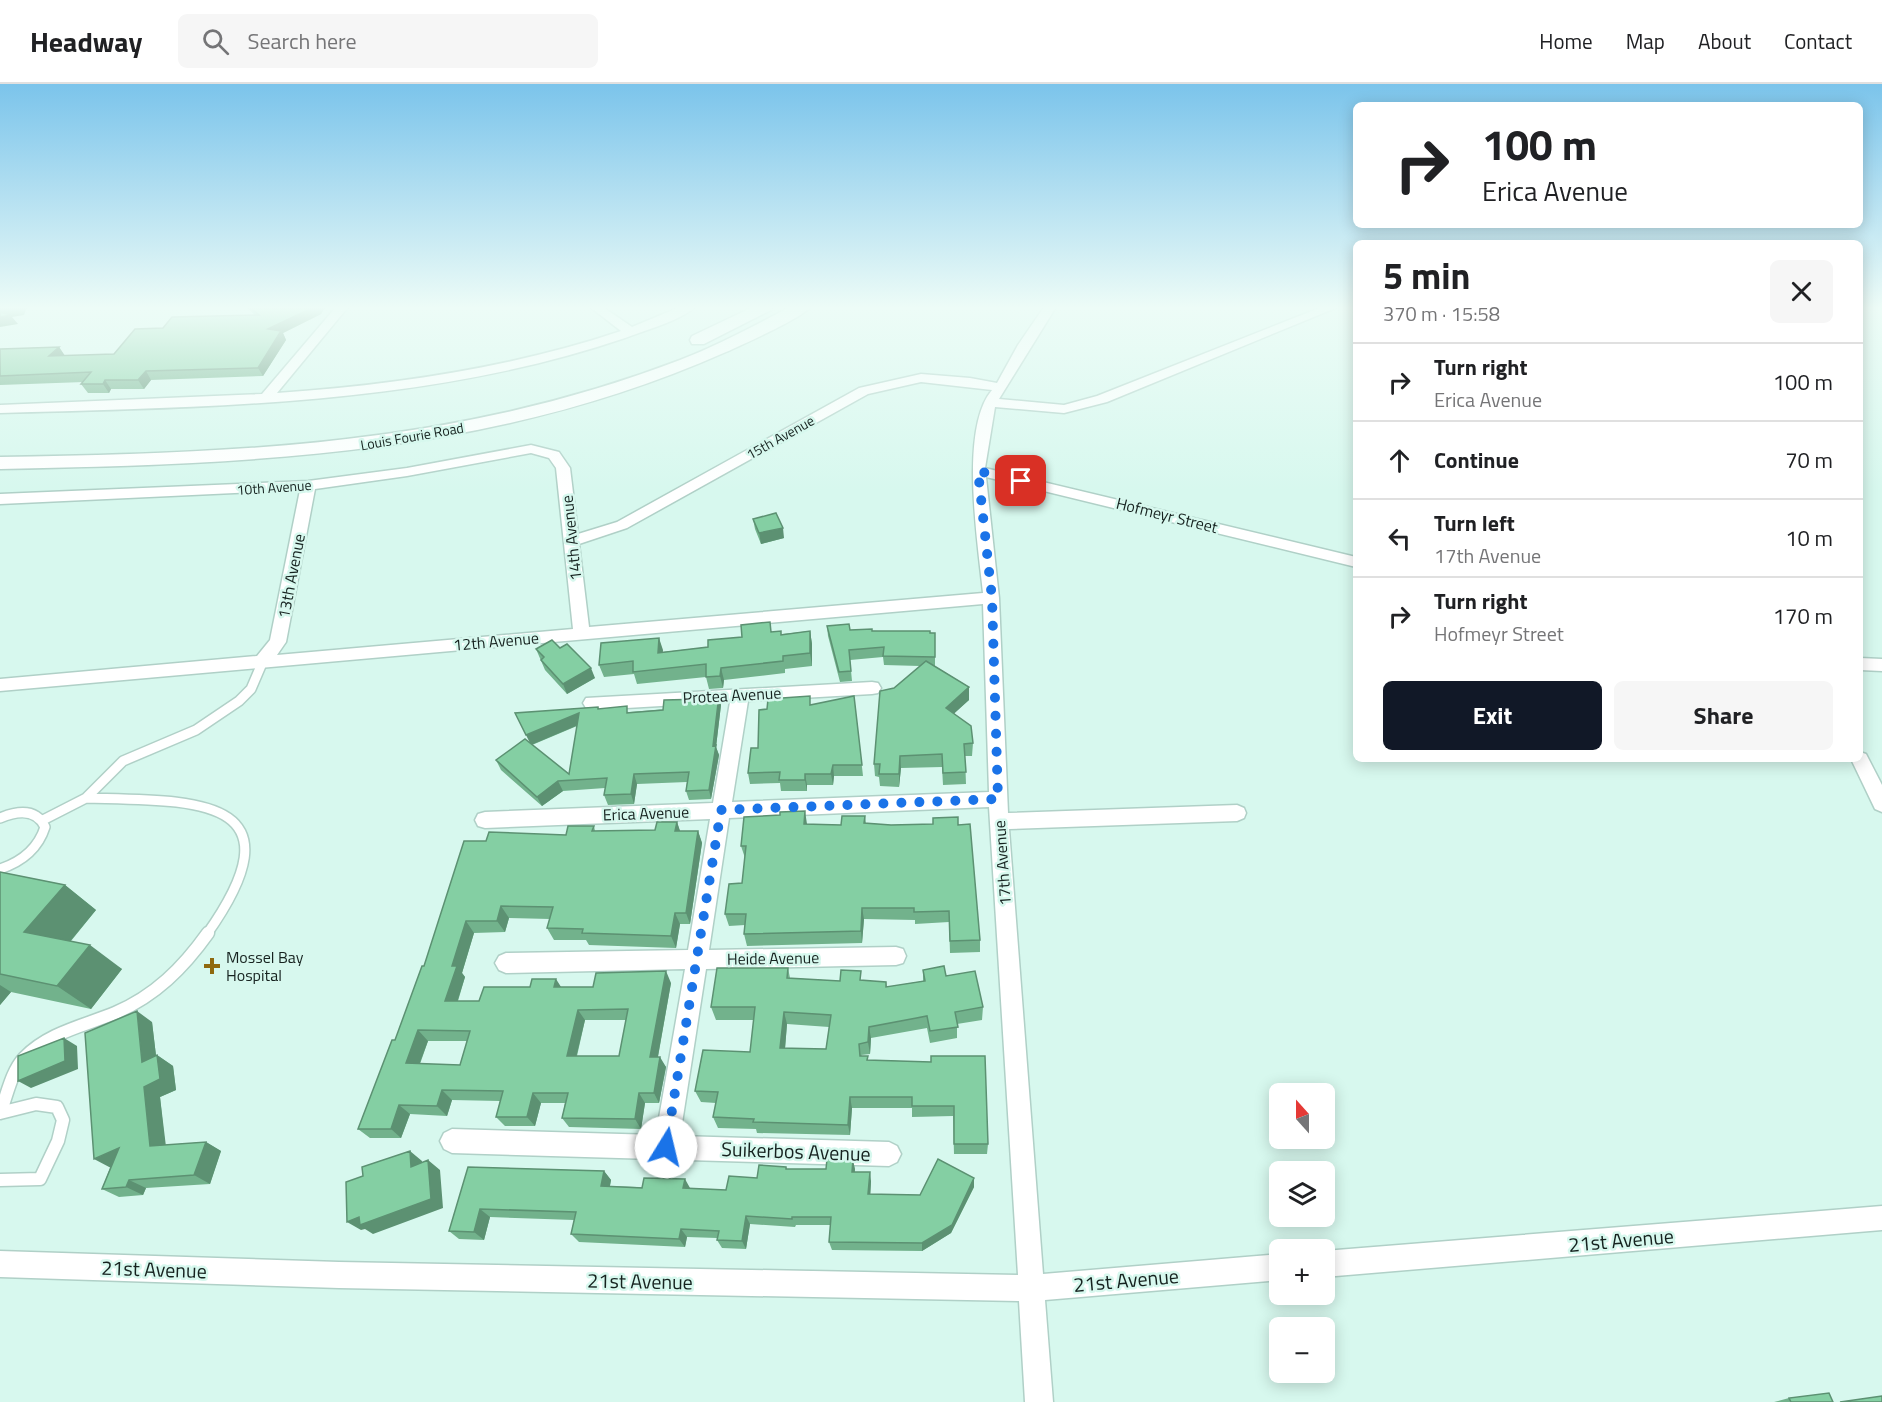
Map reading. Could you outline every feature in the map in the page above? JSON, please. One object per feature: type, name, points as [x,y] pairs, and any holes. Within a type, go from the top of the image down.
[{"type":"main road","points":[[395,431],[502,408],[586,384],[625,369]]},
{"type":"main road","name":"Louis Fourie Road","points":[[0,452],[254,444],[395,431],[486,416],[582,393],[653,369]]},
{"type":"main road","name":"Louis Fourie Road","points":[[0,463],[247,455],[333,448],[433,434],[536,410],[630,383],[666,369]]},
{"type":"street","points":[[265,399],[291,369]]},
{"type":"street","points":[[0,409],[265,399],[365,390],[492,369]]},
{"type":"street","name":"17th Avenue","points":[[1010,369],[995,395],[978,471],[992,598],[999,821],[1039,1402]]},
{"type":"street","name":"15th Avenue","points":[[572,541],[622,525],[864,391],[921,378],[970,382],[995,395],[1058,409],[1102,399],[1178,369]]},
{"type":"street","name":"10th Avenue","points":[[0,499],[308,485],[408,472],[518,450],[545,451]]},
{"type":"street","name":"14th Avenue","points":[[545,451],[560,460],[563,468],[582,633]]},
{"type":"street","name":"Hofmeyr Street","points":[[978,471],[1353,561]]},
{"type":"street","name":"13th Avenue","points":[[263,662],[278,642],[308,485]]},
{"type":"street","name":"12th Avenue","points":[[0,685],[992,598]]},
{"type":"street","points":[[1863,664],[1882,665]]},
{"type":"street","name":"Protea Avenue","points":[[592,703],[872,688]]},
{"type":"street","points":[[666,1147],[740,695]]},
{"type":"street","points":[[1861,762],[1882,804]]},
{"type":"street","name":"Erica Avenue","points":[[485,820],[998,799]]},
{"type":"street","points":[[999,821],[1237,813]]},
{"type":"street","name":"Heide Avenue","points":[[506,963],[896,956]]},
{"type":"street","name":"Suikerbos Avenue","points":[[452,1141],[889,1154]]},
{"type":"street","name":"21st Avenue","points":[[1335,1263],[1882,1218]]},
{"type":"street","name":"21st Avenue","points":[[0,1264],[362,1275],[1030,1288],[1269,1269]]},
{"type":"lane","points":[[43,820],[86,798],[100,781],[123,761],[196,730],[239,701],[251,689],[263,662]]},
{"type":"lane","points":[[0,1113],[21,1060],[45,1041],[111,1015],[141,1000],[170,980],[200,945],[237,884],[243,856],[244,834],[234,819],[213,807],[174,802],[86,798]]},
{"type":"lane","points":[[0,818],[18,812],[28,812],[37,814],[43,820],[45,827],[38,845],[17,862],[0,869]]},
{"type":"lane","points":[[0,1113],[36,1104],[57,1107],[63,1120],[58,1142],[40,1179],[0,1180]]},
{"type":"building","points":[[0,369],[239,369],[146,371],[138,380],[105,380],[103,384],[81,384],[91,372],[0,376]]},
{"type":"building","points":[[776,513],[783,528],[759,533],[753,519]]},
{"type":"building","points":[[770,622],[771,632],[781,631],[781,635],[810,631],[810,653],[783,656],[783,661],[721,668],[720,676],[706,677],[706,664],[633,672],[633,661],[599,665],[601,643],[659,638],[658,653],[708,647],[708,640],[742,637],[741,625]]},
{"type":"building","points":[[849,624],[850,630],[930,631],[930,633],[935,633],[935,657],[883,656],[884,647],[849,650],[851,671],[839,672],[827,626]]},
{"type":"building","points":[[552,640],[560,648],[567,644],[591,668],[563,684],[541,660],[544,657],[536,649]]},
{"type":"building","points":[[926,661],[969,687],[946,708],[971,726],[973,743],[964,744],[966,772],[943,773],[942,754],[900,756],[899,774],[879,774],[880,764],[874,764],[880,691],[894,688]]},
{"type":"building","points":[[706,695],[719,695],[713,746],[716,745],[709,790],[686,791],[689,772],[634,774],[631,794],[604,795],[607,778],[558,781],[537,797],[496,760],[525,739],[569,774],[579,713],[526,735],[515,713],[627,706],[627,713],[663,710],[664,700],[706,699]]},
{"type":"building","points":[[810,696],[810,705],[854,696],[862,765],[833,765],[831,774],[805,774],[805,780],[779,780],[780,772],[748,773],[751,748],[758,748],[759,710],[767,709],[768,699]]},
{"type":"building","points":[[805,811],[804,824],[841,825],[842,816],[865,816],[864,823],[933,824],[933,818],[958,817],[958,825],[970,824],[980,940],[950,941],[949,911],[914,912],[914,908],[862,908],[861,931],[744,934],[746,914],[725,914],[729,884],[742,883],[746,846],[741,846],[744,817]]},
{"type":"building","points":[[657,822],[677,822],[675,831],[698,831],[686,913],[675,913],[671,936],[582,933],[583,929],[547,928],[553,907],[501,906],[497,921],[466,921],[452,966],[457,966],[445,1001],[479,1001],[484,987],[530,987],[532,979],[556,979],[554,987],[593,987],[596,973],[666,971],[650,1057],[660,1057],[654,1093],[639,1093],[635,1119],[562,1118],[568,1093],[533,1093],[527,1117],[496,1117],[503,1091],[442,1090],[437,1106],[399,1105],[391,1129],[358,1129],[392,1040],[395,1040],[422,966],[424,966],[464,841],[486,841],[489,832],[566,835],[568,826],[594,826],[592,831],[655,830]],"holes":[[[628,1009],[619,1056],[567,1056],[578,1010]],[[418,1030],[470,1031],[460,1065],[406,1063]]]},
{"type":"building","points":[[0,872],[65,885],[24,932],[90,945],[57,986],[0,974]]},
{"type":"building","points":[[944,966],[946,976],[975,971],[983,1007],[955,1012],[958,1027],[930,1031],[927,1016],[869,1027],[868,1042],[859,1044],[860,1056],[868,1056],[867,1060],[931,1062],[931,1056],[985,1056],[988,1144],[954,1144],[954,1106],[912,1106],[912,1097],[850,1097],[848,1125],[753,1122],[754,1119],[713,1117],[718,1092],[695,1091],[703,1050],[750,1052],[755,1007],[711,1007],[717,968],[788,968],[787,978],[840,981],[841,970],[861,971],[860,980],[886,982],[886,987],[925,981],[923,970]],"holes":[[[784,1012],[831,1015],[826,1049],[780,1048]]]},
{"type":"building","points":[[137,1011],[142,1062],[157,1055],[160,1079],[144,1087],[150,1146],[206,1142],[194,1175],[129,1180],[126,1187],[102,1189],[119,1148],[94,1159],[85,1033]]},
{"type":"building","points":[[64,1038],[65,1061],[18,1081],[18,1056]]},
{"type":"building","points":[[410,1151],[411,1167],[428,1160],[431,1199],[360,1225],[359,1217],[347,1222],[346,1182],[363,1176],[362,1167]]},
{"type":"building","points":[[827,1159],[853,1160],[852,1172],[870,1172],[868,1194],[920,1195],[938,1159],[974,1178],[952,1225],[922,1243],[829,1242],[831,1217],[792,1217],[792,1219],[746,1216],[742,1241],[717,1240],[719,1231],[681,1229],[679,1239],[571,1234],[576,1212],[480,1209],[474,1232],[449,1231],[468,1167],[604,1171],[601,1186],[642,1188],[644,1178],[685,1179],[683,1188],[726,1190],[729,1176],[757,1178],[759,1165],[786,1167],[786,1169],[826,1169]]},
{"type":"building","points":[[1829,1393],[1833,1402],[1791,1402],[1789,1398]]},
{"type":"building","points":[[1882,1396],[1882,1402],[1840,1402]]},
{"type":"place","name":"Mossel Bay Hospital","points":[[212,966]]},
{"type":"route","points":[[666,1147],[721,810],[998,799],[992,598],[978,471],[1021,481]]}]
